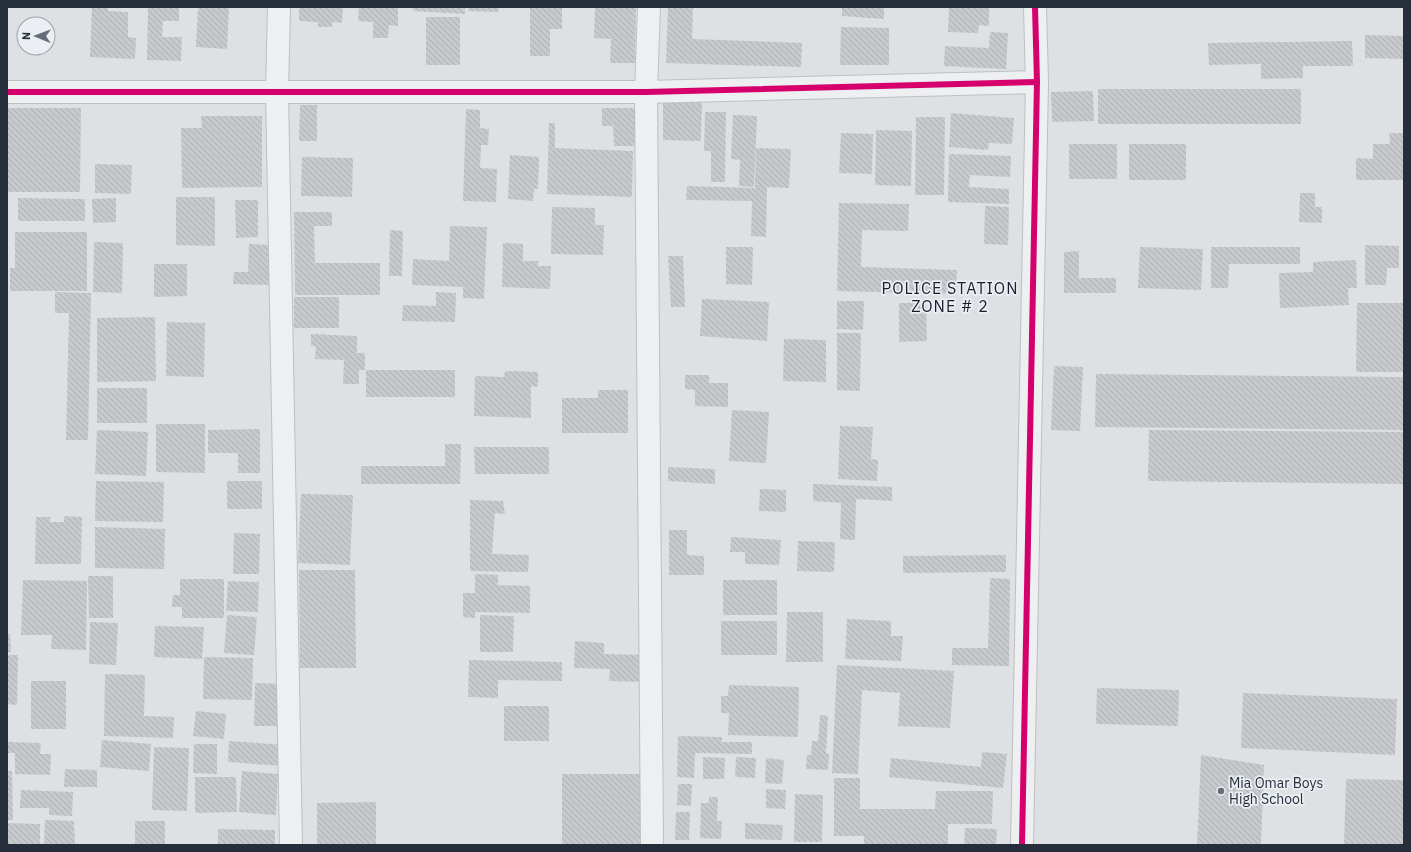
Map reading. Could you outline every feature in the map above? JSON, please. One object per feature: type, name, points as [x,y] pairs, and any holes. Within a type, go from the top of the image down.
[{"type":"street","points":[[279,7],[277,91],[291,845]]},
{"type":"street","points":[[649,7],[646,92],[652,845]]},
{"type":"street","points":[[1022,845],[1036,82],[1035,7]]},
{"type":"street","points":[[7,92],[646,92],[1036,82]]},
{"type":"building","points":[[92,7],[108,7],[108,11],[128,12],[128,37],[136,38],[135,59],[90,57]]},
{"type":"building","points":[[148,7],[179,7],[179,21],[163,21],[162,37],[182,37],[181,61],[147,60]]},
{"type":"building","points":[[198,7],[229,7],[227,49],[196,47]]},
{"type":"building","points":[[299,7],[343,7],[342,23],[332,22],[332,27],[318,27],[318,22],[299,21]]},
{"type":"building","points":[[359,7],[398,7],[398,26],[389,25],[388,38],[373,38],[373,22],[358,21]]},
{"type":"building","points":[[413,7],[465,7],[465,14],[413,11]]},
{"type":"building","points":[[469,7],[499,7],[498,12],[468,11]]},
{"type":"building","points":[[530,7],[562,7],[562,29],[550,29],[550,56],[530,56]]},
{"type":"building","points":[[595,7],[636,7],[635,63],[610,63],[611,39],[594,38]]},
{"type":"building","points":[[668,7],[693,7],[692,39],[802,43],[801,67],[666,63]]},
{"type":"building","points":[[842,7],[884,7],[884,19],[842,16]]},
{"type":"building","points":[[949,7],[989,7],[989,26],[979,25],[978,33],[948,32]]},
{"type":"building","points":[[426,17],[460,17],[460,65],[426,65]]},
{"type":"building","points":[[841,27],[889,28],[889,65],[840,65]]},
{"type":"building","points":[[990,32],[1008,33],[1006,69],[944,66],[945,46],[989,48]]},
{"type":"building","points":[[1365,35],[1404,36],[1404,59],[1365,58]]},
{"type":"building","points":[[1352,41],[1353,66],[1303,66],[1303,78],[1261,79],[1261,64],[1209,65],[1208,43]]},
{"type":"building","points":[[1098,89],[1301,89],[1301,124],[1098,124]]},
{"type":"building","points":[[1093,91],[1094,121],[1052,122],[1051,92]]},
{"type":"building","points":[[663,101],[702,102],[701,141],[663,140]]},
{"type":"building","points":[[300,105],[317,105],[317,141],[299,141]]},
{"type":"building","points":[[8,108],[81,108],[80,192],[8,192]]},
{"type":"building","points":[[602,108],[640,108],[639,146],[614,146],[613,126],[602,126]]},
{"type":"building","points":[[466,109],[480,110],[480,128],[489,129],[488,145],[481,145],[480,168],[497,169],[496,202],[463,201]]},
{"type":"building","points":[[705,112],[726,112],[725,182],[711,182],[711,151],[704,151]]},
{"type":"building","points":[[951,113],[1014,118],[1012,144],[989,143],[988,150],[949,147]]},
{"type":"building","points":[[733,115],[757,116],[754,187],[739,186],[740,160],[731,159]]},
{"type":"building","points":[[201,116],[262,116],[262,187],[182,188],[181,128],[202,128]]},
{"type":"building","points":[[916,117],[945,117],[944,195],[915,195]]},
{"type":"building","points":[[549,123],[555,123],[555,148],[633,151],[632,197],[547,194]]},
{"type":"building","points":[[876,130],[912,131],[911,186],[875,185]]},
{"type":"building","points":[[841,133],[873,134],[872,174],[839,173]]},
{"type":"building","points":[[1389,133],[1404,133],[1404,180],[1356,180],[1356,158],[1373,159],[1373,144],[1390,144]]},
{"type":"building","points":[[1069,144],[1117,144],[1117,179],[1069,179]]},
{"type":"building","points":[[1129,144],[1186,144],[1186,180],[1129,180]]},
{"type":"building","points":[[756,148],[791,149],[789,188],[767,187],[766,237],[751,236],[752,201],[686,200],[687,186],[756,188]]},
{"type":"building","points":[[949,154],[1011,156],[1010,177],[970,175],[969,187],[1009,189],[1009,204],[948,202]]},
{"type":"building","points":[[510,155],[539,157],[538,189],[534,189],[533,201],[508,199]]},
{"type":"building","points":[[302,157],[353,158],[352,197],[301,196]]},
{"type":"building","points":[[95,164],[132,165],[131,194],[95,193]]},
{"type":"building","points":[[1300,193],[1315,193],[1315,207],[1322,207],[1322,223],[1299,222]]},
{"type":"building","points":[[176,197],[215,197],[215,246],[176,245]]},
{"type":"building","points":[[18,198],[85,199],[85,221],[18,221]]},
{"type":"building","points":[[116,198],[116,222],[93,223],[92,199]]},
{"type":"building","points":[[235,200],[258,200],[258,237],[236,238]]},
{"type":"building","points":[[839,203],[909,204],[908,231],[862,230],[861,267],[957,270],[956,294],[837,291]]},
{"type":"building","points":[[985,206],[1009,207],[1008,245],[984,244]]},
{"type":"building","points":[[552,207],[595,208],[595,225],[604,225],[603,255],[551,254]]},
{"type":"building","points":[[294,212],[332,212],[332,226],[314,226],[315,263],[380,263],[380,295],[295,295]]},
{"type":"building","points":[[450,226],[487,227],[484,299],[463,298],[463,287],[412,285],[413,259],[449,261]]},
{"type":"building","points":[[390,230],[403,231],[402,276],[389,276]]},
{"type":"building","points":[[15,232],[87,232],[87,291],[10,291],[10,268],[15,268]]},
{"type":"building","points":[[94,242],[123,243],[122,293],[93,292]]},
{"type":"building","points":[[503,243],[523,244],[523,261],[538,261],[538,266],[551,266],[550,289],[502,287]]},
{"type":"building","points":[[249,244],[271,245],[269,285],[233,284],[234,272],[248,272]]},
{"type":"building","points":[[1365,245],[1399,246],[1399,268],[1387,268],[1386,285],[1365,285]]},
{"type":"building","points":[[726,247],[753,247],[752,285],[726,284]]},
{"type":"building","points":[[1140,247],[1203,249],[1201,290],[1138,288]]},
{"type":"building","points":[[1211,247],[1300,247],[1300,264],[1229,264],[1228,288],[1211,288]]},
{"type":"building","points":[[1079,251],[1079,278],[1116,278],[1116,293],[1064,293],[1064,252]]},
{"type":"building","points":[[668,256],[683,256],[685,307],[671,307]]},
{"type":"building","points":[[1356,260],[1357,288],[1348,288],[1349,305],[1280,308],[1279,273],[1313,272],[1313,262]]},
{"type":"building","points":[[154,264],[187,264],[187,296],[154,297]]},
{"type":"building","points":[[55,292],[91,293],[88,440],[66,440],[69,313],[55,313]]},
{"type":"building","points":[[436,292],[456,293],[455,322],[402,321],[403,305],[436,306]]},
{"type":"building","points":[[294,297],[339,297],[339,328],[294,328]]},
{"type":"building","points":[[702,299],[769,302],[767,341],[700,336]]},
{"type":"building","points":[[837,301],[864,301],[863,330],[837,329]]},
{"type":"building","points":[[899,303],[926,303],[927,341],[899,342]]},
{"type":"building","points":[[1357,303],[1404,303],[1404,372],[1356,372]]},
{"type":"building","points":[[155,317],[156,381],[97,382],[97,318]]},
{"type":"building","points":[[167,322],[205,323],[204,377],[166,376]]},
{"type":"building","points":[[837,333],[861,333],[860,391],[837,390]]},
{"type":"building","points":[[311,334],[357,336],[357,353],[365,353],[365,370],[359,370],[359,384],[343,384],[344,360],[315,359],[316,346],[311,346]]},
{"type":"building","points":[[784,339],[826,340],[826,382],[783,381]]},
{"type":"building","points":[[1054,366],[1083,367],[1080,431],[1051,430]]},
{"type":"building","points":[[366,370],[455,370],[455,397],[366,397]]},
{"type":"building","points":[[505,371],[538,372],[538,387],[531,386],[531,418],[474,416],[475,376],[504,377]]},
{"type":"building","points":[[1096,374],[1404,377],[1404,430],[1095,427]]},
{"type":"building","points":[[685,375],[709,375],[709,383],[728,383],[728,407],[695,406],[695,390],[685,389]]},
{"type":"building","points":[[97,388],[147,388],[147,423],[97,423]]},
{"type":"building","points":[[598,390],[628,390],[628,433],[562,433],[562,398],[598,398]]},
{"type":"building","points":[[732,410],[769,412],[766,463],[729,461]]},
{"type":"building","points":[[156,424],[205,424],[205,473],[156,472]]},
{"type":"building","points":[[840,426],[873,427],[871,459],[878,460],[877,481],[838,479]]},
{"type":"building","points":[[260,429],[260,473],[238,473],[238,453],[208,453],[208,430]]},
{"type":"building","points":[[97,430],[148,432],[146,476],[95,474]]},
{"type":"building","points":[[1149,430],[1404,432],[1404,484],[1148,481]]},
{"type":"building","points":[[445,444],[461,444],[460,484],[361,484],[361,466],[445,466]]},
{"type":"building","points":[[474,447],[549,447],[549,474],[475,474]]},
{"type":"building","points":[[668,467],[715,469],[715,484],[668,481]]},
{"type":"building","points":[[96,481],[164,482],[163,522],[95,521]]},
{"type":"building","points":[[227,481],[262,481],[262,509],[227,509]]},
{"type":"building","points":[[813,484],[892,487],[892,501],[856,499],[855,540],[840,539],[841,503],[813,501]]},
{"type":"building","points":[[760,489],[786,490],[786,512],[759,511]]},
{"type":"building","points":[[301,494],[353,495],[350,565],[298,563]]},
{"type":"building","points":[[470,500],[503,501],[505,514],[495,513],[492,554],[529,555],[528,572],[470,571]]},
{"type":"building","points":[[64,516],[82,517],[81,564],[35,564],[36,517],[50,517],[50,522],[64,522]]},
{"type":"building","points":[[95,527],[165,529],[164,569],[95,568]]},
{"type":"building","points":[[669,530],[687,530],[687,555],[704,556],[704,575],[669,575]]},
{"type":"building","points":[[234,533],[260,534],[259,574],[233,574]]},
{"type":"building","points":[[731,537],[781,540],[779,565],[745,564],[745,552],[730,552]]},
{"type":"building","points":[[798,541],[835,542],[834,572],[797,571]]},
{"type":"building","points":[[1006,555],[1006,572],[903,573],[903,556]]},
{"type":"building","points":[[299,570],[355,570],[356,668],[300,668]]},
{"type":"building","points":[[475,574],[498,575],[498,585],[530,586],[530,613],[475,612],[475,618],[463,617],[463,593],[475,593]]},
{"type":"building","points":[[88,576],[113,576],[113,618],[89,618]]},
{"type":"building","points":[[990,578],[1010,579],[1009,666],[952,665],[952,648],[988,648]]},
{"type":"building","points":[[180,579],[224,579],[224,618],[182,618],[182,607],[172,607],[173,595],[180,595]]},
{"type":"building","points":[[23,580],[87,581],[86,650],[51,649],[52,635],[21,635]]},
{"type":"building","points":[[723,580],[777,580],[777,615],[723,615]]},
{"type":"building","points":[[228,581],[259,582],[258,612],[226,611]]},
{"type":"building","points":[[787,612],[823,612],[823,662],[786,662]]},
{"type":"building","points":[[227,615],[257,617],[254,655],[224,653]]},
{"type":"building","points":[[480,615],[514,616],[513,652],[480,652]]},
{"type":"building","points":[[847,619],[891,621],[891,636],[903,636],[901,661],[845,659]]},
{"type":"building","points":[[721,621],[777,621],[777,655],[721,655]]},
{"type":"building","points":[[90,622],[118,623],[116,665],[89,664]]},
{"type":"building","points":[[155,626],[204,627],[202,659],[154,657]]},
{"type":"building","points":[[7,634],[10,634],[11,652],[7,652]]},
{"type":"building","points":[[575,641],[604,643],[604,654],[645,655],[644,682],[609,681],[610,669],[574,668]]},
{"type":"building","points":[[7,655],[18,655],[17,705],[7,704]]},
{"type":"building","points":[[204,657],[253,658],[252,700],[203,699]]},
{"type":"building","points":[[469,660],[562,662],[562,681],[498,680],[498,698],[468,697]]},
{"type":"building","points":[[837,665],[954,671],[950,728],[898,726],[900,693],[862,690],[858,774],[832,773]]},
{"type":"building","points":[[105,674],[145,675],[144,716],[174,717],[173,738],[104,736]]},
{"type":"building","points":[[31,681],[66,681],[66,729],[31,729]]},
{"type":"building","points":[[255,683],[287,684],[285,726],[254,726]]},
{"type":"building","points":[[729,685],[799,687],[798,737],[728,735],[729,713],[721,713],[721,696],[728,696]]},
{"type":"building","points":[[1097,688],[1179,690],[1178,726],[1096,724]]},
{"type":"building","points":[[1243,693],[1397,699],[1395,755],[1241,748]]},
{"type":"building","points":[[504,706],[549,706],[549,741],[504,741]]},
{"type":"building","points":[[196,711],[226,714],[224,739],[193,736]]},
{"type":"building","points":[[820,715],[828,716],[826,754],[829,754],[828,770],[806,769],[807,755],[811,755],[812,741],[818,741]]},
{"type":"building","points":[[678,736],[722,737],[722,742],[752,742],[752,754],[695,753],[694,778],[677,777]]},
{"type":"building","points":[[102,740],[151,744],[149,771],[100,767]]},
{"type":"building","points":[[229,741],[285,745],[283,766],[228,762]]},
{"type":"building","points":[[7,742],[41,743],[40,754],[51,754],[50,775],[15,774],[15,753],[7,753]]},
{"type":"building","points":[[194,744],[217,744],[217,774],[193,773]]},
{"type":"building","points":[[154,747],[189,748],[187,811],[152,810]]},
{"type":"building","points":[[982,752],[1007,754],[1003,788],[889,777],[891,758],[981,767]]},
{"type":"building","points":[[1201,755],[1264,765],[1261,845],[1197,845]]},
{"type":"building","points":[[703,757],[725,758],[724,779],[703,779]]},
{"type":"building","points":[[736,757],[756,758],[755,778],[735,777]]},
{"type":"building","points":[[766,758],[784,760],[782,784],[765,783]]},
{"type":"building","points":[[65,769],[97,770],[97,787],[64,787]]},
{"type":"building","points":[[7,771],[12,771],[13,820],[7,820]]},
{"type":"building","points":[[242,771],[278,774],[276,815],[239,812]]},
{"type":"building","points":[[562,774],[649,774],[649,845],[562,845]]},
{"type":"building","points":[[195,777],[236,777],[237,812],[195,813]]},
{"type":"building","points":[[834,778],[860,778],[860,809],[935,809],[936,791],[993,791],[992,824],[948,824],[948,845],[864,845],[864,836],[834,836]]},
{"type":"building","points":[[1346,779],[1404,780],[1403,845],[1344,845]]},
{"type":"building","points":[[678,784],[692,784],[691,806],[677,805]]},
{"type":"building","points":[[766,789],[786,790],[785,809],[766,808]]},
{"type":"building","points":[[21,790],[73,792],[72,816],[49,815],[49,808],[20,808]]},
{"type":"building","points":[[795,794],[823,795],[822,842],[794,842]]},
{"type":"building","points":[[709,797],[718,797],[717,821],[722,821],[721,839],[700,838],[701,803],[709,803]]},
{"type":"building","points":[[376,802],[376,845],[317,845],[317,803]]},
{"type":"building","points":[[676,812],[690,812],[689,840],[675,840]]},
{"type":"building","points":[[45,820],[74,821],[75,845],[44,845]]},
{"type":"building","points":[[135,821],[165,821],[165,845],[135,845]]},
{"type":"building","points":[[7,823],[40,824],[40,845],[7,845]]},
{"type":"building","points":[[745,823],[783,825],[782,840],[745,839]]},
{"type":"building","points":[[965,828],[997,829],[996,845],[964,845]]},
{"type":"building","points":[[218,829],[275,830],[275,845],[218,845]]},
{"type":"cycle path","points":[[1022,845],[1037,82],[1035,7]]},
{"type":"cycle path","points":[[7,92],[646,92],[1037,82]]},
{"type":"place","name":"Mia Omar Boys High School","points":[[1221,791]]},
{"type":"district","name":"POLICE STATION ZONE # 2","points":[[950,297]]}]
